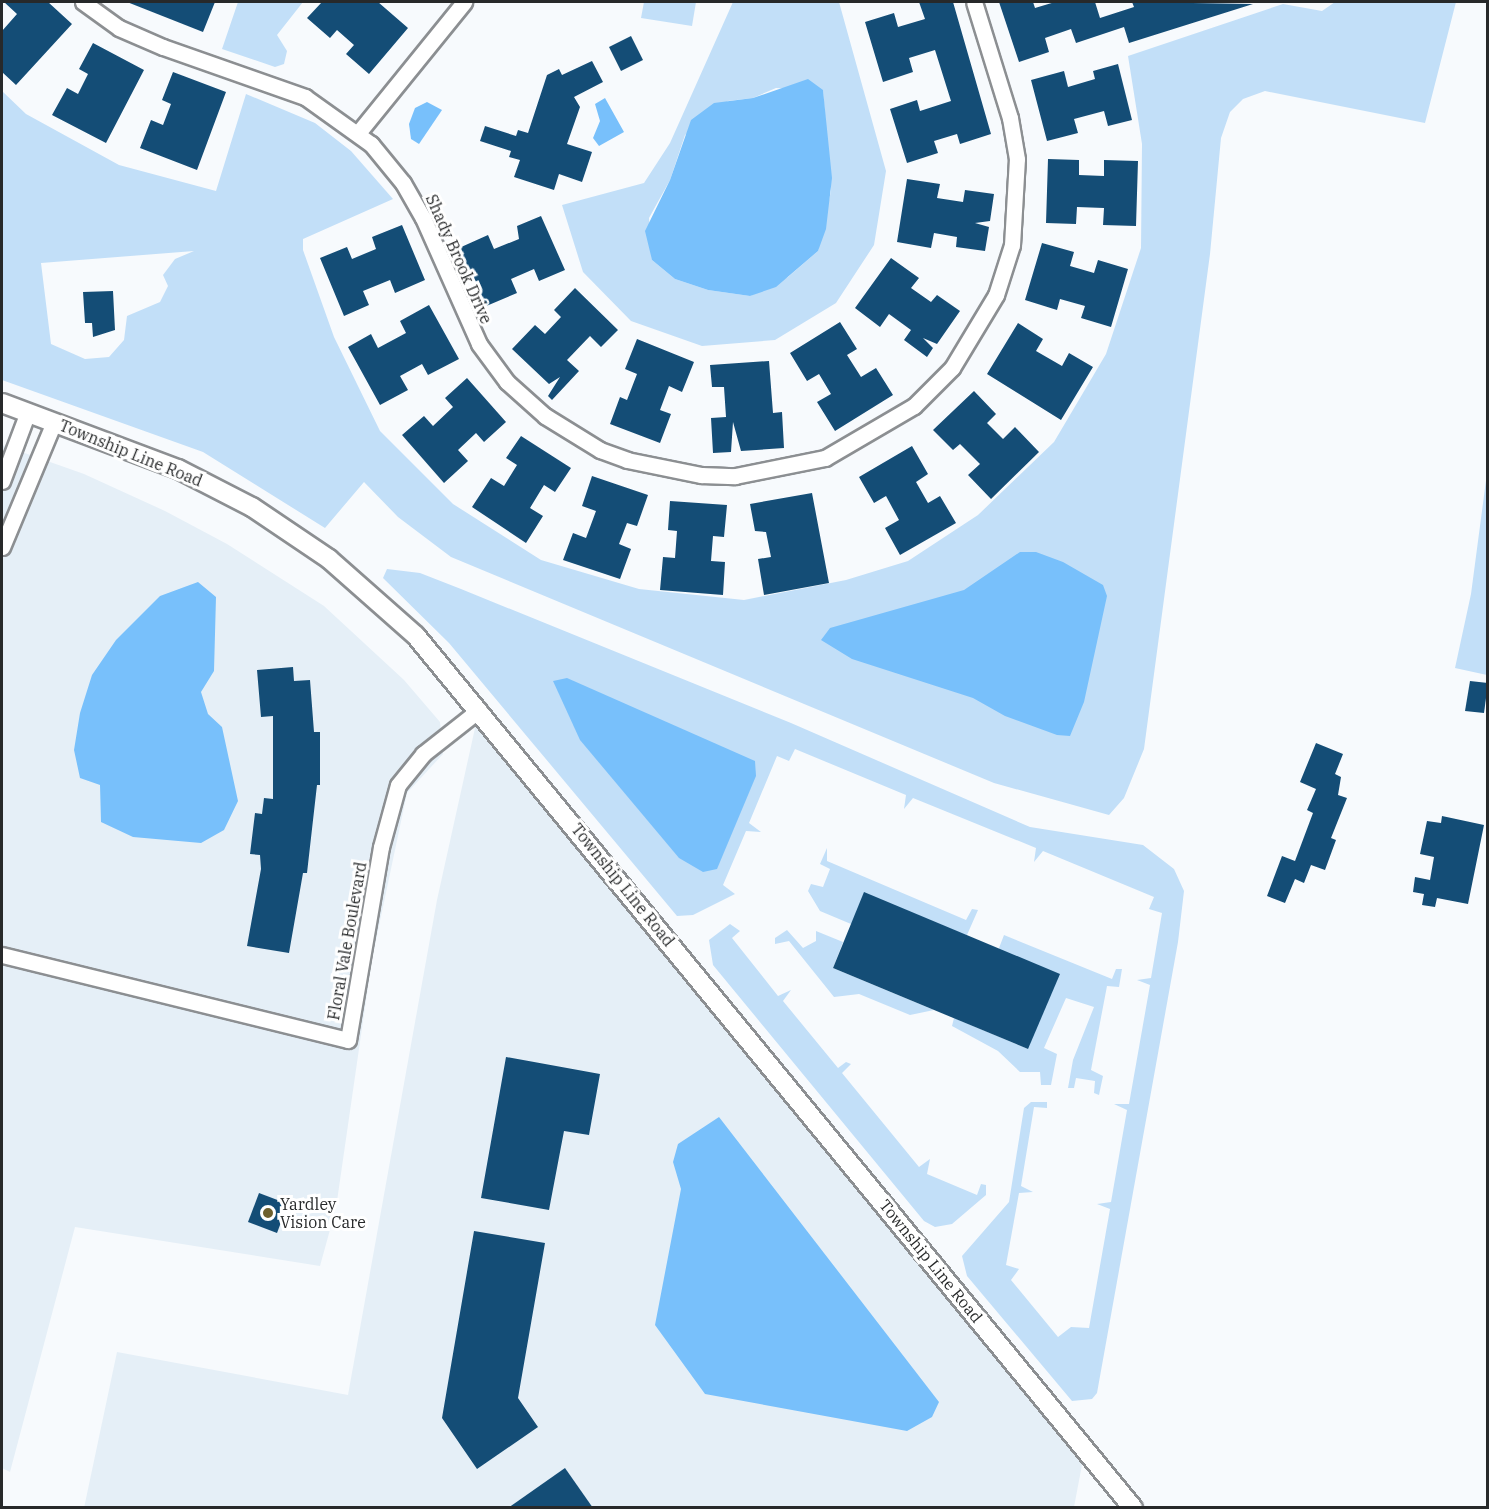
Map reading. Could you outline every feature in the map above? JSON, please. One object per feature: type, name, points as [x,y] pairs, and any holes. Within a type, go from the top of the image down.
[{"type":"street","name":"Shady Brook Drive","points":[[83,2],[119,28],[164,47],[305,97],[358,133],[391,166],[414,201],[479,344],[507,382],[545,416],[600,450],[658,469],[735,476],[784,469],[825,458],[914,406],[952,368],[996,295],[1012,245],[1017,159],[1010,118],[974,2]]},
{"type":"street","points":[[358,133],[464,2]]},
{"type":"street","name":"Township Line Road","points":[[2,403],[178,469],[288,530],[394,615],[478,710],[1133,1508]]},
{"type":"street","points":[[2,481],[28,412]]},
{"type":"street","points":[[2,547],[54,422]]},
{"type":"street","name":"Floral Vale Boulevard","points":[[2,954],[348,1040],[381,847],[398,784],[423,754],[478,710]]},
{"type":"shaded area","points":[[238,2],[303,2],[277,35],[287,51],[284,64],[275,67],[222,49]]},
{"type":"shaded area","points":[[644,2],[696,2],[692,26],[641,18]]},
{"type":"shaded area","points":[[733,2],[839,2],[886,171],[874,245],[836,303],[775,340],[702,346],[631,321],[583,272],[562,205],[644,183],[670,143]],"holes":[[[776,88],[823,90],[831,191],[818,251],[788,277],[750,296],[708,290],[675,279],[652,260],[649,218],[670,180],[685,135],[728,101],[753,98]]]},
{"type":"shaded area","points":[[1335,2],[1456,2],[1425,123],[1265,91],[1243,99],[1230,112],[1221,138],[1210,254],[1144,749],[1124,798],[1109,815],[994,783],[451,557],[398,517],[364,482],[325,528],[203,452],[2,380],[2,91],[26,114],[119,165],[216,191],[246,94],[315,123],[351,151],[393,199],[303,239],[303,250],[334,337],[380,431],[453,504],[541,560],[639,589],[744,600],[846,580],[908,561],[978,515],[1054,442],[1106,354],[1141,248],[1142,144],[1128,56],[1283,4],[1322,11]],"holes":[[[194,251],[175,259],[163,275],[168,286],[160,302],[127,316],[124,340],[109,357],[85,359],[51,344],[41,263]]]},
{"type":"shaded area","points":[[2,445],[84,474],[165,511],[227,544],[324,606],[404,680],[440,722],[443,754],[407,793],[372,959],[336,1208],[320,1266],[75,1227],[10,1472],[2,1468]]},
{"type":"shaded area","points":[[1487,473],[1487,675],[1455,668],[1471,594]]},
{"type":"shaded area","points":[[387,569],[420,573],[461,589],[791,723],[1030,827],[1143,845],[1174,869],[1184,891],[1178,942],[1097,1393],[1092,1399],[1072,1401],[967,1276],[962,1256],[1009,1202],[1024,1108],[1031,1102],[1047,1102],[1047,1108],[1034,1107],[1021,1186],[1033,1192],[1019,1193],[1006,1265],[1019,1269],[1011,1280],[1058,1337],[1071,1327],[1089,1328],[1110,1209],[1097,1204],[1111,1202],[1127,1110],[1114,1104],[1129,1104],[1150,985],[1137,980],[1151,978],[1162,913],[1149,909],[1154,897],[1043,851],[1034,862],[1036,848],[913,798],[904,809],[906,795],[795,749],[789,761],[777,756],[749,823],[761,832],[746,831],[723,885],[735,894],[693,915],[677,916],[449,643],[383,578]]},
{"type":"shaded area","points":[[479,710],[1085,1449],[1074,1507],[84,1508],[117,1352],[348,1395],[437,900]]},
{"type":"shaded area","points":[[827,848],[827,861],[966,920],[972,909],[978,910],[967,935],[851,924],[820,911],[808,891],[811,884],[823,887],[830,869],[820,864]]},
{"type":"shaded area","points":[[730,924],[740,931],[732,938],[778,996],[791,990],[783,1001],[838,1068],[846,1062],[851,1064],[842,1073],[919,1167],[930,1159],[927,1174],[977,1195],[981,1184],[986,1185],[986,1195],[952,1224],[935,1227],[924,1221],[713,965],[709,940]]},
{"type":"shaded area","points":[[787,930],[803,948],[816,941],[816,931],[843,942],[833,968],[934,1010],[910,1015],[859,994],[834,997],[789,941],[775,944],[775,938]]},
{"type":"shaded area","points":[[1004,935],[1112,979],[1116,969],[1122,969],[1119,987],[1107,986],[1091,1070],[1103,1076],[1099,1095],[1094,1093],[1095,1081],[1076,1078],[1074,1088],[1068,1088],[1073,1060],[1094,1007],[1066,998],[1044,1048],[1057,1054],[1051,1085],[1041,1085],[1040,1072],[1020,1072],[998,1051],[952,1026],[954,1018],[1028,1049],[999,948]]},
{"type":"water","points":[[808,79],[823,90],[832,178],[826,229],[818,251],[776,287],[750,296],[708,290],[675,279],[652,260],[645,231],[670,180],[691,120],[714,103],[753,98]]},
{"type":"water","points":[[605,98],[624,132],[599,146],[593,138],[600,121],[595,104]]},
{"type":"water","points":[[427,102],[442,110],[419,144],[411,139],[409,124],[415,108]]},
{"type":"water","points":[[1020,552],[1036,552],[1063,562],[1103,585],[1107,596],[1084,702],[1070,736],[1057,735],[1005,716],[973,698],[852,659],[821,640],[830,628],[964,590]]},
{"type":"water","points":[[198,582],[216,597],[214,671],[201,692],[208,714],[222,727],[238,801],[224,830],[201,843],[133,837],[101,822],[100,785],[80,778],[74,750],[80,713],[92,675],[116,640],[160,596]]},
{"type":"water","points":[[567,678],[755,761],[756,776],[717,869],[703,872],[679,858],[580,740],[553,681]]},
{"type":"water","points":[[719,1117],[939,1402],[932,1417],[907,1431],[705,1394],[655,1325],[681,1189],[673,1162],[678,1144]]},
{"type":"building","points":[[4,2],[48,2],[72,24],[16,85],[2,72],[2,31],[17,14]]},
{"type":"building","points":[[127,2],[215,2],[203,32]]},
{"type":"building","points":[[322,2],[378,2],[408,28],[369,74],[346,54],[354,45],[337,30],[330,38],[307,18]]},
{"type":"building","points":[[919,2],[953,2],[991,134],[960,144],[957,134],[934,141],[938,153],[907,163],[890,109],[917,100],[920,111],[951,101],[935,50],[909,58],[913,72],[883,82],[865,22],[894,13],[898,27],[925,19]]},
{"type":"building","points":[[999,2],[1033,2],[1035,8],[1055,2],[1095,2],[1100,18],[1134,7],[1132,2],[1253,4],[1129,43],[1124,27],[1076,43],[1071,29],[1045,38],[1049,52],[1019,62]]},
{"type":"building","points":[[631,36],[643,60],[621,71],[609,47]]},
{"type":"building","points":[[93,43],[144,70],[106,143],[52,115],[67,88],[78,94],[88,74],[79,69]]},
{"type":"building","points":[[592,61],[603,82],[574,97],[580,107],[567,144],[592,152],[582,182],[559,174],[554,190],[514,177],[520,160],[509,157],[511,151],[480,141],[485,126],[516,136],[518,130],[528,133],[547,75],[559,69],[562,75]]},
{"type":"building","points":[[1118,64],[1132,120],[1108,126],[1104,111],[1074,119],[1078,133],[1047,141],[1031,80],[1064,71],[1068,87],[1095,79],[1093,71]]},
{"type":"building","points":[[173,72],[226,92],[197,170],[140,148],[151,120],[163,125],[171,104],[162,100]]},
{"type":"building","points":[[1048,159],[1079,160],[1079,175],[1104,176],[1104,160],[1138,161],[1136,226],[1103,225],[1104,208],[1077,207],[1076,224],[1046,223]]},
{"type":"building","points":[[907,179],[940,184],[937,198],[963,202],[965,190],[994,194],[990,221],[975,223],[989,227],[985,251],[956,247],[957,237],[934,233],[931,248],[897,242]]},
{"type":"building","points":[[541,216],[565,270],[539,281],[534,269],[511,279],[517,293],[484,307],[459,248],[488,235],[494,249],[519,239],[517,226]]},
{"type":"building","points":[[402,225],[425,280],[395,293],[390,280],[363,291],[369,305],[344,316],[320,258],[347,247],[352,259],[376,249],[372,237]]},
{"type":"building","points":[[1042,243],[1074,252],[1070,266],[1094,273],[1098,260],[1128,269],[1111,327],[1081,318],[1085,306],[1060,299],[1057,310],[1025,300]]},
{"type":"building","points":[[891,258],[919,278],[911,288],[931,302],[937,295],[960,311],[937,344],[923,338],[933,348],[927,357],[904,340],[911,330],[889,314],[880,327],[855,308]]},
{"type":"building","points":[[575,288],[618,330],[601,347],[590,336],[567,360],[579,371],[552,400],[548,396],[560,377],[549,384],[512,349],[535,325],[545,334],[561,317],[554,310]]},
{"type":"building","points":[[113,291],[115,330],[93,337],[92,323],[85,323],[83,292]]},
{"type":"building","points":[[429,305],[459,359],[428,375],[422,364],[400,376],[408,390],[380,405],[348,347],[371,334],[378,348],[406,333],[400,321]]},
{"type":"building","points":[[840,322],[857,349],[847,355],[861,377],[876,368],[893,395],[835,431],[817,402],[831,394],[819,374],[807,381],[790,353]]},
{"type":"building","points":[[1018,323],[1043,339],[1036,351],[1062,366],[1069,353],[1093,367],[1061,420],[987,374]]},
{"type":"building","points":[[637,339],[694,362],[682,392],[669,386],[660,410],[671,414],[660,443],[610,424],[620,397],[627,400],[637,374],[625,369]]},
{"type":"building","points":[[769,361],[773,413],[782,412],[784,448],[741,451],[733,422],[731,452],[713,453],[711,418],[726,417],[724,387],[712,387],[710,365]]},
{"type":"building","points":[[467,378],[506,422],[484,442],[476,433],[458,450],[468,461],[444,483],[402,435],[424,416],[433,426],[453,407],[445,398]]},
{"type":"building","points":[[974,391],[996,414],[987,423],[1003,439],[1015,427],[1039,452],[991,499],[968,475],[980,464],[960,444],[953,450],[933,430]]},
{"type":"building","points":[[521,436],[571,468],[555,492],[544,485],[530,508],[543,516],[526,543],[472,507],[491,478],[504,486],[517,465],[506,458]]},
{"type":"building","points":[[912,446],[928,474],[916,482],[928,503],[940,496],[956,523],[900,555],[885,528],[899,520],[886,496],[874,503],[859,477]]},
{"type":"building","points":[[592,476],[648,495],[637,526],[627,523],[619,544],[631,549],[620,579],[563,560],[573,533],[586,538],[596,511],[582,506]]},
{"type":"building","points":[[812,493],[829,583],[764,595],[758,559],[771,557],[766,532],[755,531],[750,504]]},
{"type":"building","points":[[670,501],[727,505],[724,537],[713,536],[711,561],[725,562],[723,595],[660,590],[663,557],[675,558],[677,531],[668,530]]},
{"type":"building","points":[[293,667],[294,681],[310,680],[314,732],[320,732],[320,785],[317,785],[307,873],[303,873],[289,953],[247,946],[261,869],[260,855],[250,854],[255,813],[262,814],[264,798],[273,799],[273,716],[261,717],[257,670]]},
{"type":"building","points":[[1470,681],[1488,683],[1484,713],[1465,711]]},
{"type":"building","points":[[1316,743],[1343,754],[1335,774],[1341,777],[1338,795],[1347,798],[1331,838],[1336,840],[1325,870],[1311,865],[1304,883],[1295,879],[1285,903],[1267,896],[1282,856],[1295,861],[1313,813],[1307,810],[1316,789],[1300,782]]},
{"type":"building","points":[[1442,816],[1484,825],[1468,904],[1437,898],[1435,907],[1422,905],[1424,894],[1413,892],[1415,877],[1430,880],[1434,857],[1420,854],[1427,821],[1441,823]]},
{"type":"building","points":[[864,892],[1060,974],[1028,1049],[833,968]]},
{"type":"building","points":[[506,1057],[600,1074],[589,1135],[564,1131],[549,1210],[481,1198]]},
{"type":"building","name":"Yardley Vision Care","points":[[259,1193],[288,1204],[277,1233],[248,1222]]},
{"type":"building","points":[[474,1231],[545,1243],[518,1398],[538,1427],[477,1469],[442,1418]]},
{"type":"building","points":[[565,1468],[593,1508],[508,1508]]},
{"type":"place","name":"Yardley Vision Care","points":[[268,1213]]}]
